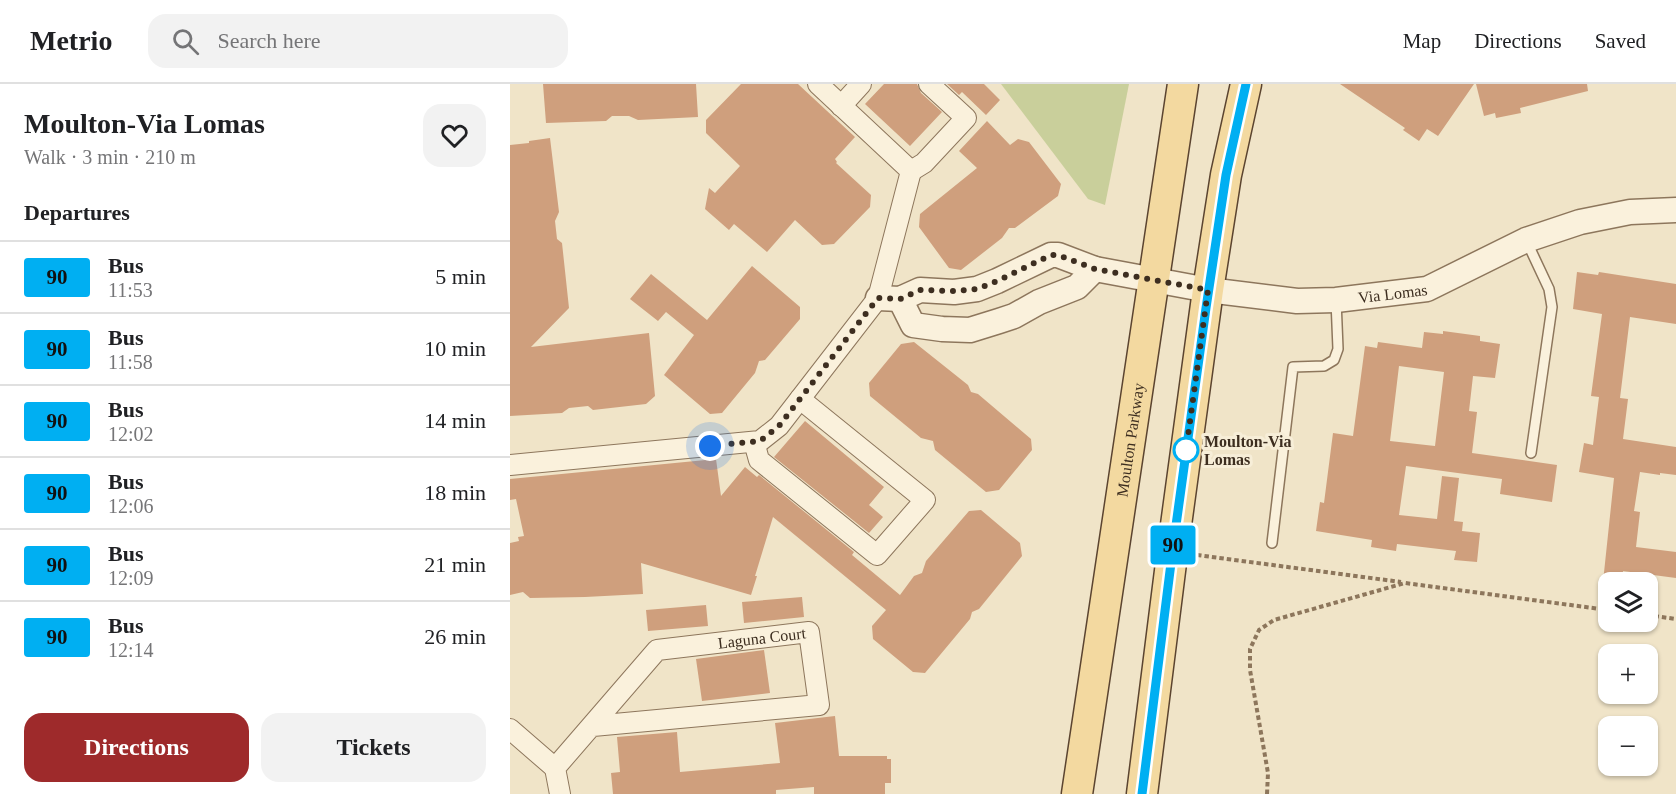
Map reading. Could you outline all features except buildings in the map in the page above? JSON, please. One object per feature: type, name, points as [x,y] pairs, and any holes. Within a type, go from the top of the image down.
[{"type":"main road","name":"Moulton Parkway","points":[[1077,794],[1183,84]]},
{"type":"main road","points":[[1142,794],[1208,290],[1226,175],[1246,84]]},
{"type":"street","points":[[818,84],[911,171]]},
{"type":"street","points":[[841,106],[861,84]]},
{"type":"street","points":[[510,465],[754,442],[760,441],[779,426],[889,298],[911,171],[924,163],[966,118],[929,84]]},
{"type":"street","name":"Via Lomas","points":[[889,298],[920,290],[977,289],[1051,255],[1058,255],[1095,269],[1208,290],[1297,301],[1336,300],[1427,289],[1526,240],[1580,222],[1630,212],[1676,210]]},
{"type":"street","points":[[889,298],[913,325],[970,330],[1014,316],[1039,302],[1077,287],[1095,269]]},
{"type":"street","points":[[754,442],[759,460],[877,555],[925,500],[800,399]]},
{"type":"street","name":"Laguna Court","points":[[555,768],[657,650],[809,632],[819,705],[593,726]]},
{"type":"street","points":[[510,729],[555,768],[560,794]]},
{"type":"lane","points":[[1526,240],[1549,289],[1552,307],[1531,453]]},
{"type":"lane","points":[[1272,543],[1293,367],[1324,366],[1334,360],[1338,349],[1336,300]]},
{"type":"path","points":[[1173,552],[1598,609]]},
{"type":"path","points":[[1267,794],[1268,773],[1250,670],[1250,649],[1259,630],[1275,620],[1405,583]]},
{"type":"path","points":[[1658,617],[1676,619]]},
{"type":"green space","points":[[1001,84],[1129,84],[1105,205],[1088,199]]},
{"type":"bus line","name":"90","points":[[1142,794],[1206,308],[1226,175],[1246,84]]},
{"type":"place","name":"Moulton-Via Lomas","points":[[1186,450]]},
{"type":"route","points":[[710,446],[760,441],[779,426],[878,298],[900,299],[920,290],[977,289],[1051,255],[1058,255],[1095,269],[1208,290],[1185,458],[1186,450]]}]
